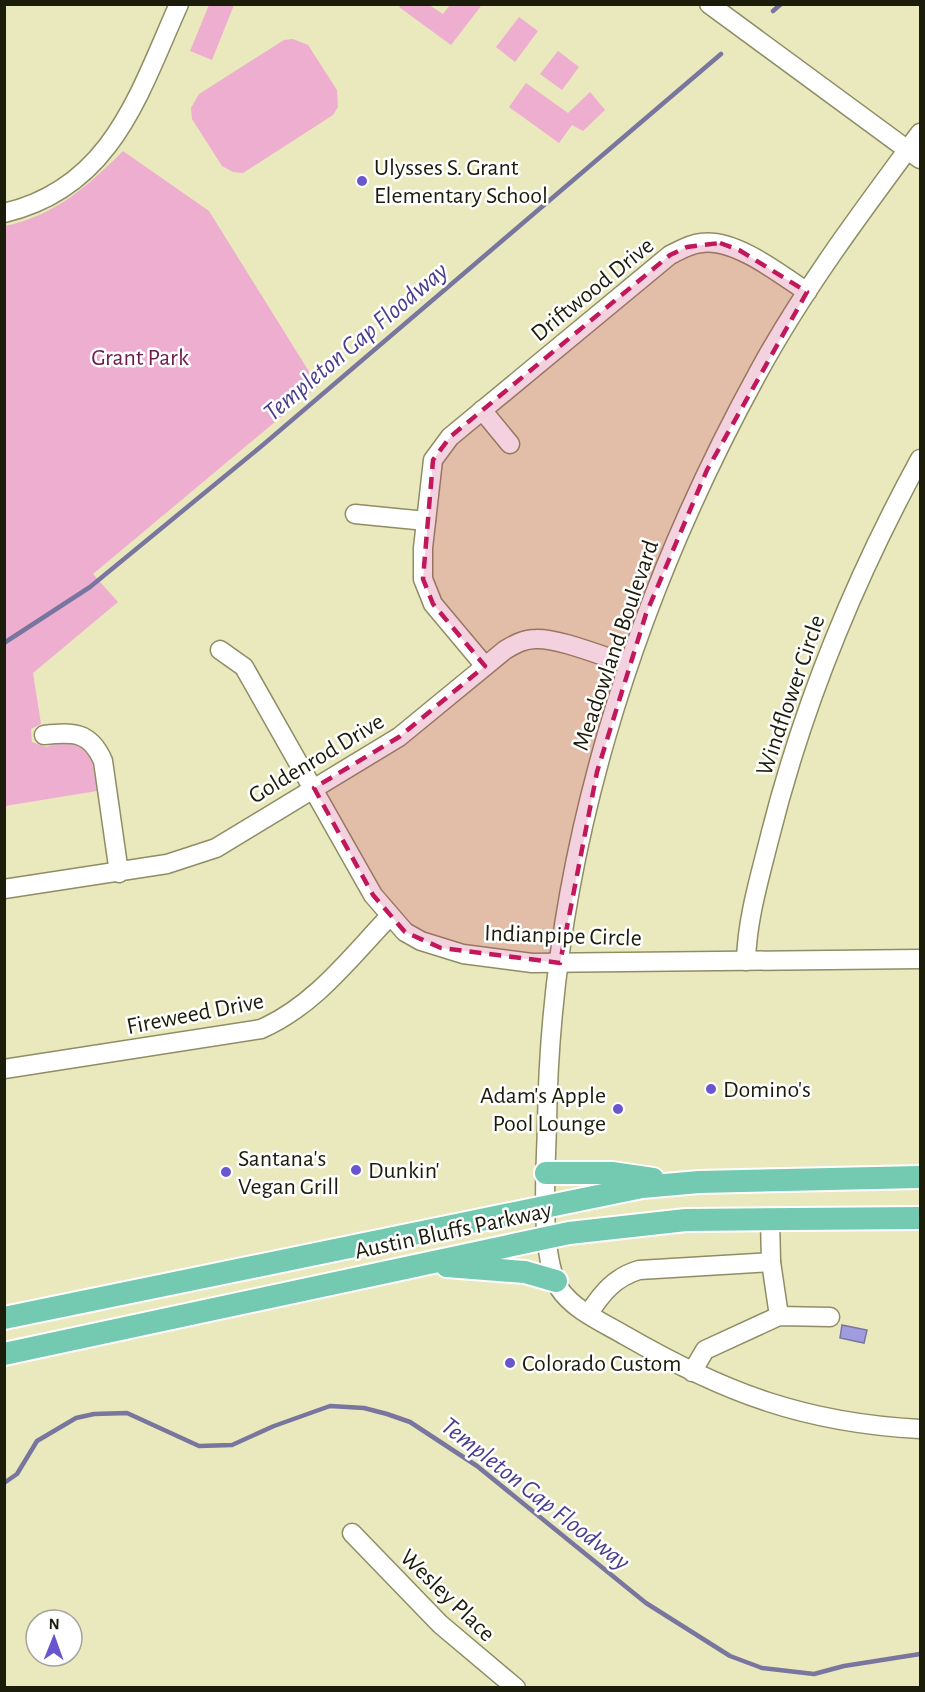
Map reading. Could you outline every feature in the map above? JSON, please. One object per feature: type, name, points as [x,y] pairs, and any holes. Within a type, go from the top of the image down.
[{"type":"main road","points":[[546,1173],[612,1173],[645,1177],[668,1184]]},
{"type":"main road","name":"Austin Bluffs Parkway","points":[[4,1318],[547,1205],[668,1184],[921,1177]]},
{"type":"main road","name":"Austin Bluffs Parkway","points":[[4,1354],[546,1237],[655,1223],[921,1218]]},
{"type":"main road","points":[[413,1266],[506,1270],[556,1281]]},
{"type":"street","points":[[4,213],[42,201],[62,189],[104,153],[133,106],[179,4]]},
{"type":"street","points":[[709,4],[914,154]]},
{"type":"street","name":"Meadowland Boulevard","points":[[556,1281],[546,1237],[546,1173],[549,1061],[560,963],[586,814],[628,664],[676,539],[707,470],[760,369],[807,292],[914,154],[921,133]]},
{"type":"street","name":"Driftwood Drive","points":[[485,666],[441,615],[427,592],[422,563],[433,460],[450,437],[670,255],[687,247],[702,243],[720,243],[739,250],[807,292]]},
{"type":"street","points":[[482,411],[510,444]]},
{"type":"street","name":"Windflower Circle","points":[[746,961],[749,924],[777,808],[814,691],[854,590],[921,459]]},
{"type":"street","points":[[355,514],[426,521]]},
{"type":"street","name":"Goldenrod Drive","points":[[4,889],[119,873],[191,858],[216,848],[399,737],[485,666],[521,641],[537,638],[628,664]]},
{"type":"street","name":"Indianpipe Circle","points":[[220,650],[244,667],[373,895],[389,917],[405,932],[441,948],[463,954],[560,963],[921,959]]},
{"type":"street","points":[[44,735],[76,734],[90,740],[98,750],[103,761],[119,873]]},
{"type":"street","name":"Fireweed Drive","points":[[4,1069],[261,1029],[286,1018],[307,1002],[389,917]]},
{"type":"street","points":[[770,1220],[771,1262],[778,1316]]},
{"type":"street","points":[[589,1313],[610,1286],[622,1276],[639,1270],[736,1262],[771,1262]]},
{"type":"street","points":[[556,1281],[566,1296],[589,1313],[692,1372],[748,1397],[810,1415],[921,1429]]},
{"type":"street","points":[[692,1372],[705,1350],[778,1316],[830,1317]]},
{"type":"street","name":"Wesley Place","points":[[352,1533],[440,1624],[516,1688]]},
{"type":"highlighted area","points":[[720,243],[739,250],[807,292],[707,470],[646,614],[597,772],[560,963],[441,948],[405,932],[373,895],[314,788],[399,737],[485,666],[433,604],[423,579],[433,460],[450,437],[670,255],[687,247]]},
{"type":"green space","points":[[209,5],[234,5],[212,60],[190,51]]},
{"type":"green space","points":[[401,5],[429,5],[443,14],[450,5],[481,6],[451,45],[399,7]]},
{"type":"green space","points":[[519,17],[538,31],[515,62],[496,47]]},
{"type":"green space","points":[[293,39],[308,45],[337,90],[338,107],[333,115],[243,173],[233,172],[222,166],[192,119],[191,108],[199,94],[284,40]]},
{"type":"green space","points":[[558,51],[579,67],[562,90],[540,74]]},
{"type":"green space","points":[[526,83],[568,113],[590,92],[605,110],[583,131],[572,125],[559,143],[509,107]]},
{"type":"green space","name":"Grant Park","points":[[123,151],[209,211],[318,386],[93,574],[118,602],[33,673],[41,724],[31,729],[32,742],[46,747],[65,740],[88,745],[98,762],[103,790],[5,806],[5,226],[55,207],[97,176]]},
{"type":"shaded area","points":[[842,1325],[867,1330],[864,1343],[840,1338]]},
{"type":"waterway","name":"Templeton Gap Floodway","points":[[773,11],[781,4]]},
{"type":"waterway","name":"Templeton Gap Floodway","points":[[4,643],[90,587],[264,444],[721,54]]},
{"type":"waterway","name":"Templeton Gap Floodway","points":[[4,1483],[17,1474],[37,1441],[76,1418],[94,1414],[127,1413],[199,1446],[232,1445],[274,1426],[330,1406],[364,1408],[410,1422],[477,1466],[646,1603],[730,1656],[762,1668],[814,1674],[844,1666],[920,1654]]},
{"type":"place","name":"Ulysses S. Grant Elementary School","points":[[362,181]]},
{"type":"place","name":"Domino's","points":[[711,1089]]},
{"type":"place","name":"Adam's Apple Pool Lounge","points":[[618,1109]]},
{"type":"place","name":"Dunkin'","points":[[356,1170]]},
{"type":"place","name":"Santana's Vegan Grill","points":[[226,1172]]},
{"type":"place","name":"Colorado Custom","points":[[510,1363]]}]
